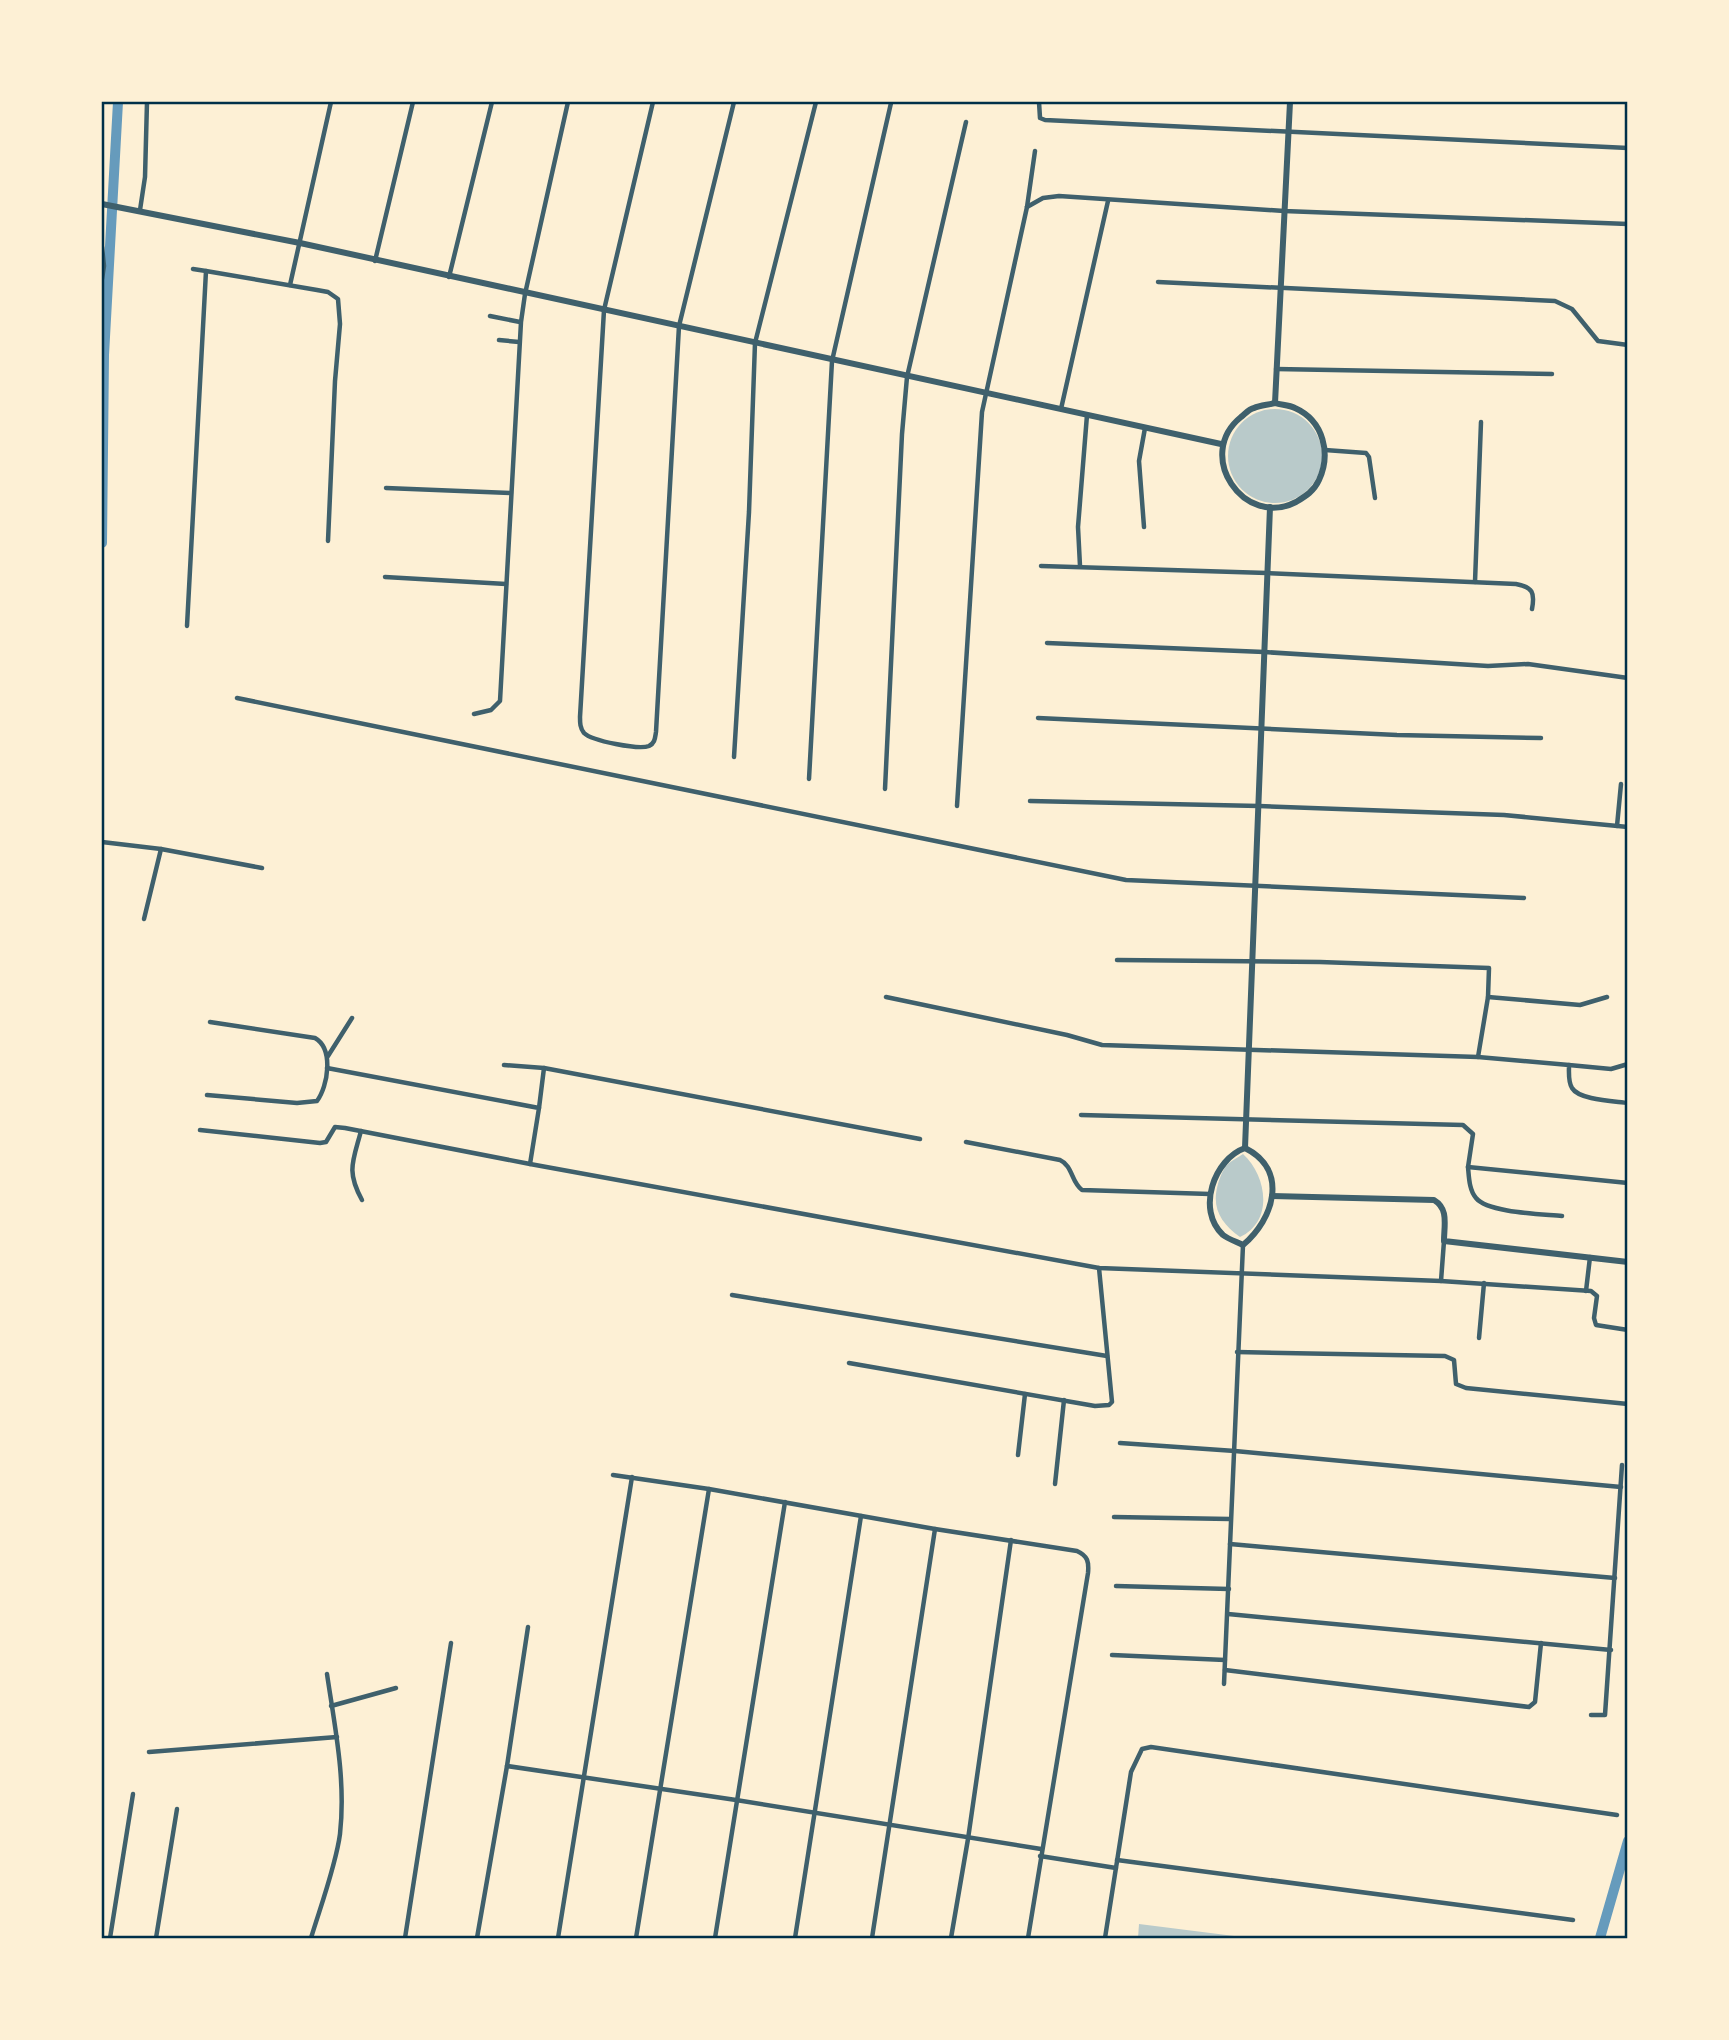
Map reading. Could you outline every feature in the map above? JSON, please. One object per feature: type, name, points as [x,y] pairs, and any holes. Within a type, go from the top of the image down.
[{"type":"street","points":[[140,210],[145,177],[147,102]]},
{"type":"street","points":[[290,285],[331,102]]},
{"type":"street","points":[[375,261],[413,102]]},
{"type":"street","points":[[449,277],[492,102]]},
{"type":"street","points":[[474,714],[491,710],[500,701],[521,322],[568,102]]},
{"type":"street","points":[[653,102],[604,310],[580,717],[583,732],[598,741],[648,747],[655,740],[656,732],[679,326],[734,102]]},
{"type":"street","points":[[734,758],[749,512],[755,343],[816,102]]},
{"type":"street","points":[[1040,102],[1040,118],[1045,120],[1628,148]]},
{"type":"street","points":[[1275,404],[1290,102]]},
{"type":"street","points":[[808,779],[832,361],[891,103]]},
{"type":"street","points":[[885,789],[907,377],[966,122]]},
{"type":"street","points":[[957,806],[985,393],[1027,207],[1035,151]]},
{"type":"street","points":[[1027,207],[1052,196],[1284,211],[1628,224]]},
{"type":"street","points":[[1061,409],[1108,201]]},
{"type":"street","points":[[106,204],[300,243],[1221,444]]},
{"type":"street","points":[[102,247],[102,279]]},
{"type":"street","points":[[193,269],[328,292],[338,299],[340,324],[328,541]]},
{"type":"street","points":[[187,626],[206,271]]},
{"type":"street","points":[[1158,282],[1555,301],[1572,309],[1598,341],[1628,345]]},
{"type":"street","points":[[491,316],[521,322]]},
{"type":"street","points":[[499,340],[519,342]]},
{"type":"street","points":[[1276,369],[1552,374]]},
{"type":"street","points":[[1275,404],[1294,407],[1309,417],[1320,432],[1325,450],[1324,468],[1313,490],[1289,505],[1270,507],[1254,504],[1239,495],[1228,481],[1221,444],[1233,424],[1252,408],[1275,404]]},
{"type":"street","points":[[1080,566],[1078,527],[1087,415]]},
{"type":"street","points":[[1475,582],[1481,422]]},
{"type":"street","points":[[1144,527],[1139,461],[1145,428]]},
{"type":"street","points":[[1325,450],[1366,453],[1369,457],[1375,498]]},
{"type":"street","points":[[386,488],[511,493]]},
{"type":"street","points":[[1245,1148],[1270,507]]},
{"type":"street","points":[[1041,566],[1475,582],[1529,587],[1535,595],[1532,609]]},
{"type":"street","points":[[385,578],[506,584]]},
{"type":"street","points":[[1046,643],[1264,652],[1488,666],[1528,664],[1628,678]]},
{"type":"street","points":[[237,698],[1126,880],[1256,888],[1524,898]]},
{"type":"street","points":[[1038,718],[1396,736],[1541,738]]},
{"type":"street","points":[[1617,826],[1621,784]]},
{"type":"street","points":[[1030,801],[1504,815],[1628,827]]},
{"type":"street","points":[[102,842],[161,849],[262,869]]},
{"type":"street","points":[[144,919],[161,849]]},
{"type":"street","points":[[1117,960],[1320,962],[1489,968],[1488,997],[1478,1057]]},
{"type":"street","points":[[886,997],[1053,1031],[1102,1045],[1478,1057],[1611,1069],[1628,1064]]},
{"type":"street","points":[[1488,997],[1580,1005],[1607,998]]},
{"type":"street","points":[[207,1095],[310,1103],[317,1101],[321,1096],[328,1057],[352,1018]]},
{"type":"street","points":[[210,1022],[315,1038],[320,1041],[328,1057]]},
{"type":"street","points":[[504,1065],[544,1068],[919,1139]]},
{"type":"street","points":[[1569,1065],[1570,1081],[1577,1094],[1628,1103]]},
{"type":"street","points":[[327,1068],[539,1108]]},
{"type":"street","points":[[530,1164],[544,1068]]},
{"type":"street","points":[[1081,1115],[1463,1125],[1473,1134],[1468,1167],[1476,1198],[1495,1208],[1562,1216]]},
{"type":"street","points":[[200,1130],[320,1143],[326,1142],[335,1127],[1099,1268],[1484,1283],[1586,1291],[1597,1296],[1594,1318],[1596,1325],[1628,1330]]},
{"type":"street","points":[[361,1131],[352,1172],[354,1185],[362,1200]]},
{"type":"street","points":[[966,1142],[1060,1160],[1069,1167],[1082,1191],[1210,1194]]},
{"type":"street","points":[[1224,1684],[1243,1245],[1257,1233],[1266,1218],[1272,1196],[1271,1180],[1264,1163],[1257,1154],[1245,1148],[1234,1152],[1224,1163],[1210,1194],[1217,1225],[1223,1235],[1243,1245]]},
{"type":"street","points":[[1468,1167],[1628,1183]]},
{"type":"street","points":[[1272,1196],[1433,1200],[1440,1203],[1445,1211],[1441,1281]]},
{"type":"street","points":[[1444,1241],[1628,1262]]},
{"type":"street","points":[[1586,1291],[1590,1257]]},
{"type":"street","points":[[849,1363],[1104,1407],[1112,1402],[1099,1268]]},
{"type":"street","points":[[1479,1338],[1484,1283]]},
{"type":"street","points":[[732,1295],[1107,1356]]},
{"type":"street","points":[[1237,1352],[1445,1356],[1454,1360],[1456,1384],[1466,1388],[1628,1404]]},
{"type":"street","points":[[1018,1455],[1025,1394]]},
{"type":"street","points":[[1055,1484],[1064,1401]]},
{"type":"street","points":[[1120,1443],[1621,1487]]},
{"type":"street","points":[[1591,1715],[1605,1715],[1622,1465]]},
{"type":"street","points":[[613,1475],[1011,1540],[1077,1552],[1087,1558],[1088,1573],[1028,1938]]},
{"type":"street","points":[[558,1938],[632,1478]]},
{"type":"street","points":[[636,1938],[709,1489]]},
{"type":"street","points":[[715,1938],[785,1502]]},
{"type":"street","points":[[795,1938],[861,1516]]},
{"type":"street","points":[[1114,1517],[1230,1519]]},
{"type":"street","points":[[872,1938],[935,1529]]},
{"type":"street","points":[[951,1938],[1011,1540]]},
{"type":"street","points":[[1230,1544],[1615,1578]]},
{"type":"street","points":[[1116,1586],[1229,1589]]},
{"type":"street","points":[[1228,1614],[1611,1650]]},
{"type":"street","points":[[477,1938],[528,1627]]},
{"type":"street","points":[[405,1938],[451,1643]]},
{"type":"street","points":[[1225,1670],[1529,1707],[1535,1702],[1541,1643]]},
{"type":"street","points":[[1112,1655],[1225,1660]]},
{"type":"street","points":[[311,1938],[339,1838],[342,1775],[327,1674]]},
{"type":"street","points":[[331,1706],[396,1688]]},
{"type":"street","points":[[149,1752],[337,1737]]},
{"type":"street","points":[[1105,1938],[1131,1772],[1142,1749],[1151,1747],[1617,1815]]},
{"type":"street","points":[[507,1766],[736,1800],[1041,1852],[1116,1868]]},
{"type":"street","points":[[110,1938],[133,1794]]},
{"type":"street","points":[[156,1938],[177,1809]]},
{"type":"street","points":[[1117,1860],[1573,1920]]},
{"type":"shaded area","points":[[1275,409],[1293,413],[1308,423],[1318,438],[1322,456],[1318,474],[1308,489],[1293,499],[1275,503],[1257,499],[1242,489],[1232,474],[1228,456],[1232,438],[1242,423],[1257,413]]},
{"type":"shaded area","points":[[1243,1154],[1257,1174],[1263,1198],[1258,1220],[1251,1230],[1240,1237],[1219,1214],[1216,1193],[1223,1171]]},
{"type":"shaded area","points":[[1139,1924],[1250,1938],[1138,1938]]},
{"type":"waterway","points":[[102,543],[104,355],[118,102]]},
{"type":"waterway","points":[[1600,1938],[1628,1841]]}]
